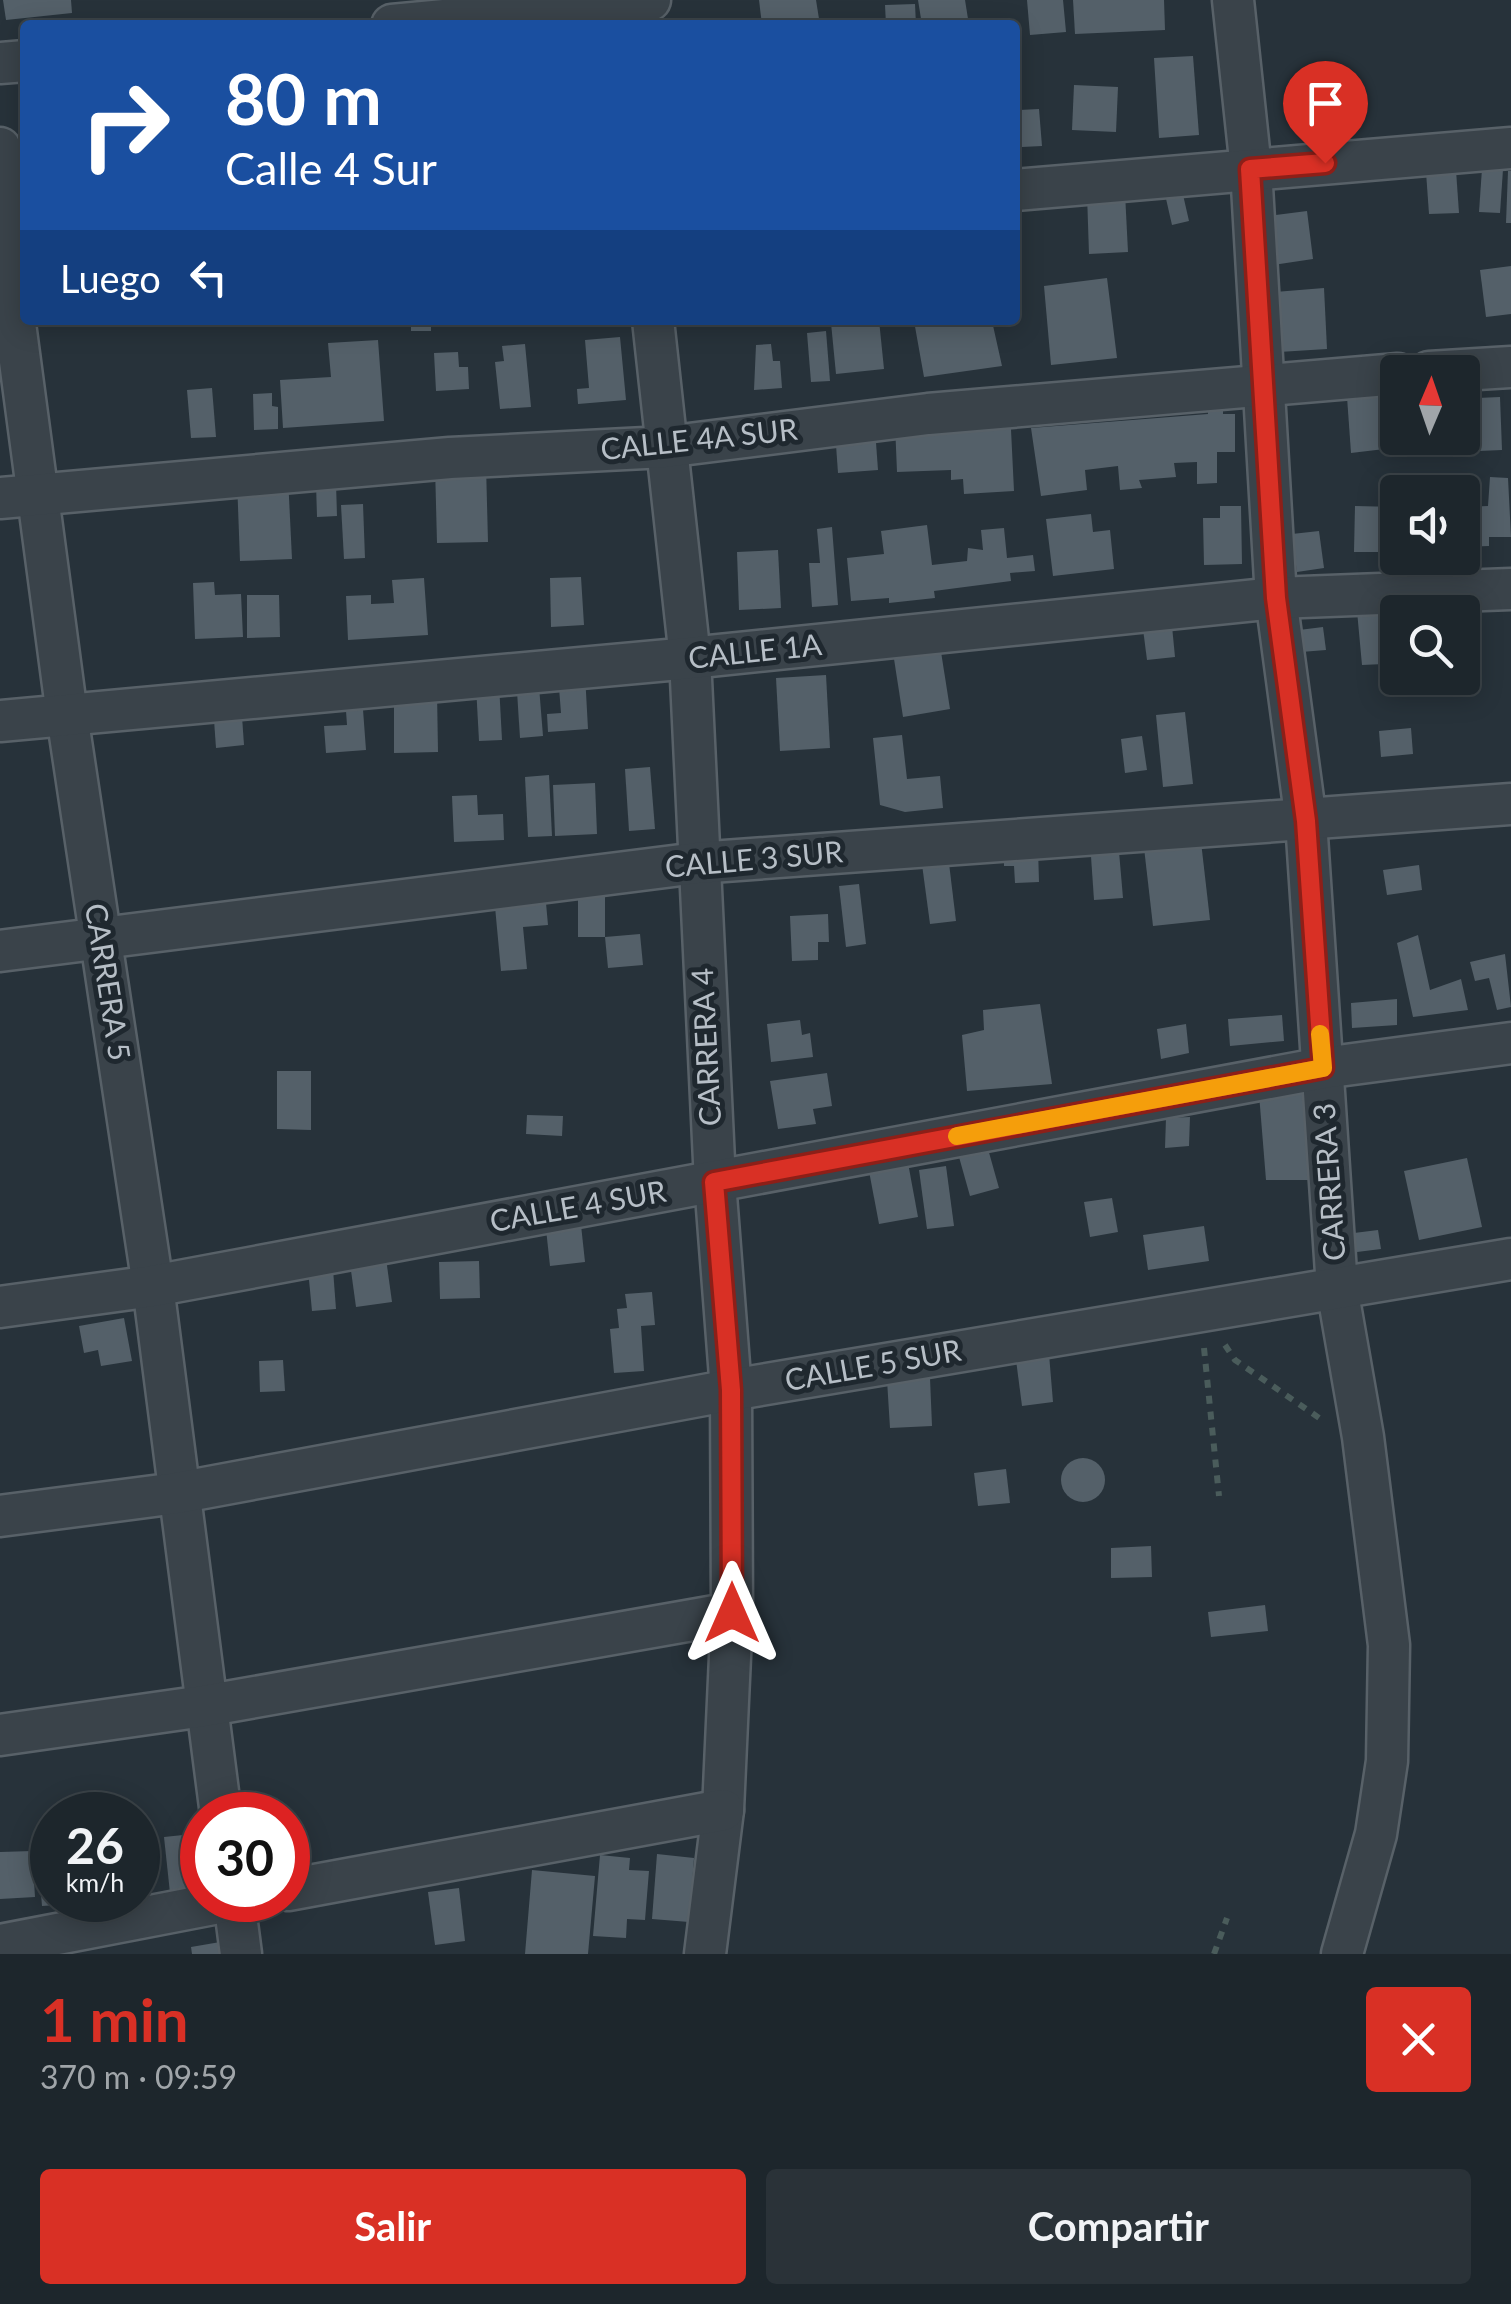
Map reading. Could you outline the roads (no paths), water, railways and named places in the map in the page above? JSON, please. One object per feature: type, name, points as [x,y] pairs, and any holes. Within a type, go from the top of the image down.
[{"type":"street","name":"CARRERA 3","points":[[1233,0],[1250,169],[1276,598],[1306,821],[1338,1288],[1364,1437],[1385,1607],[1391,1702],[1376,1834],[1342,1954]]},
{"type":"street","points":[[460,20],[637,7]]},
{"type":"street","name":"CARRERA 5","points":[[0,148],[12,285],[67,715],[153,1286],[217,1792]]},
{"type":"street","points":[[1020,190],[1511,148]]},
{"type":"street","name":"CARRERA 4","points":[[653,325],[690,658],[714,1182],[731,1390],[732,1613],[723,1810],[706,1954]]},
{"type":"street","points":[[1480,369],[1511,368]]},
{"type":"street","name":"CALLE 4A SUR","points":[[0,498],[450,458],[666,447],[928,414],[1380,376]]},
{"type":"street","name":"CALLE 1A","points":[[0,721],[690,658],[1276,598],[1511,589]]},
{"type":"street","name":"CALLE 3 SUR","points":[[0,951],[698,863],[1511,804]]},
{"type":"street","name":"CALLE 4 SUR","points":[[0,1306],[153,1286],[1323,1068],[1511,1043]]},
{"type":"street","name":"CALLE 5 SUR","points":[[0,1516],[177,1493],[731,1390],[1511,1259]]},
{"type":"street","points":[[0,1735],[204,1706],[732,1613]]},
{"type":"street","points":[[310,1886],[723,1810]]},
{"type":"street","points":[[0,1945],[180,1910]]},
{"type":"street","points":[[237,1922],[241,1954]]}]
